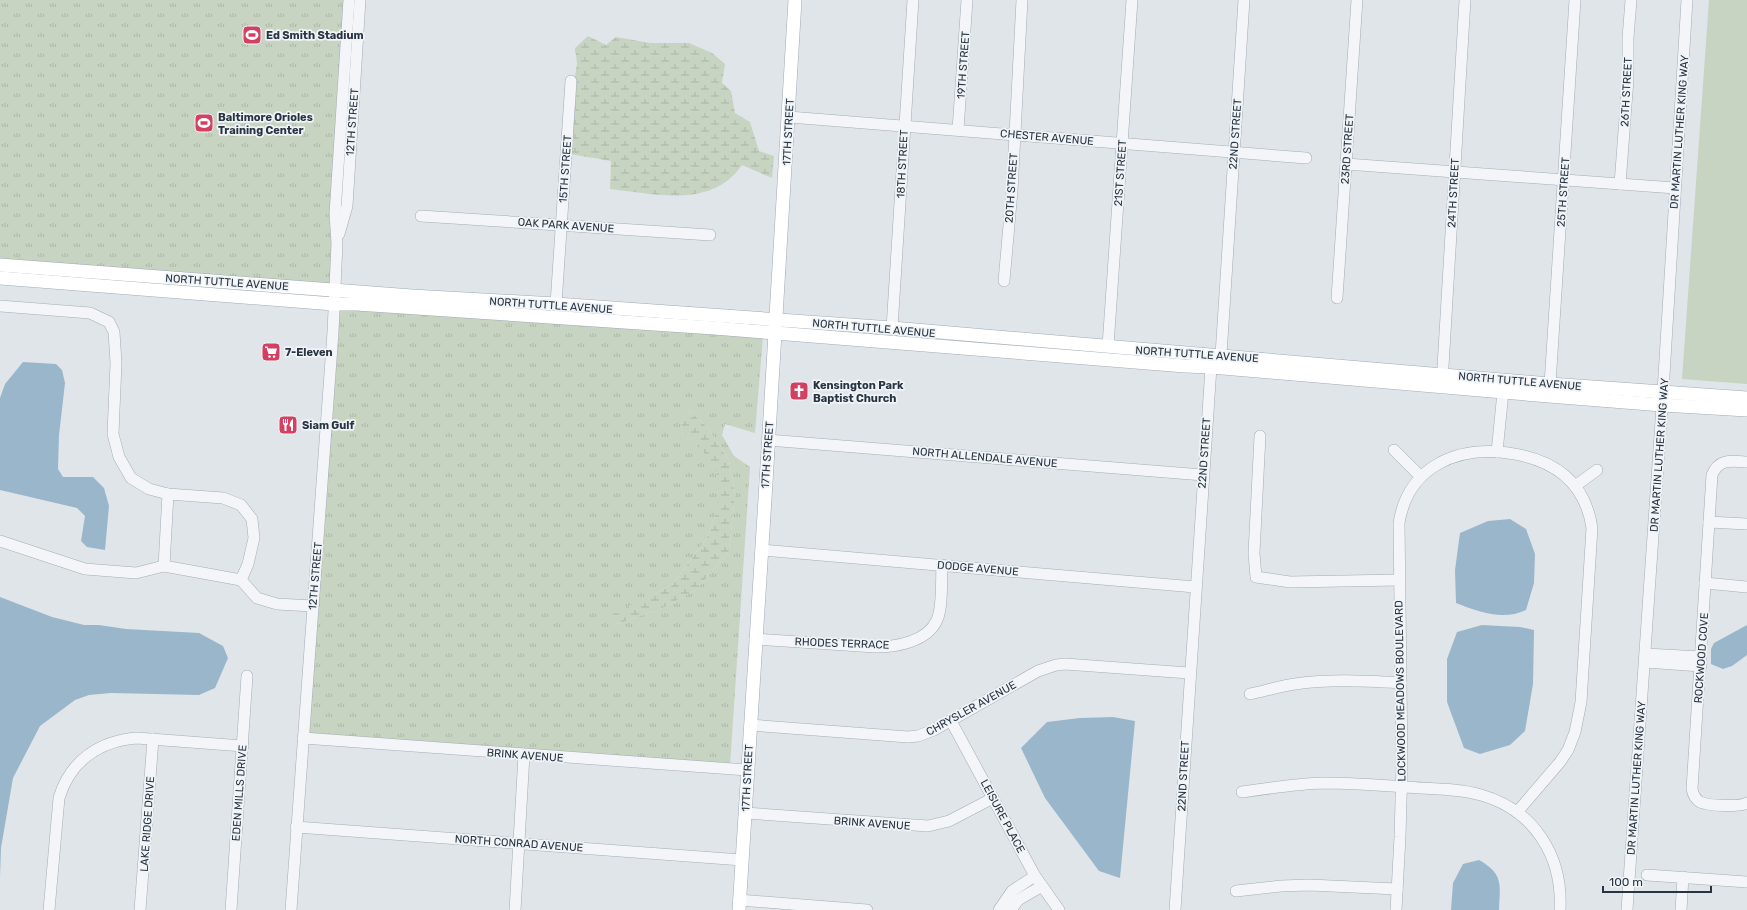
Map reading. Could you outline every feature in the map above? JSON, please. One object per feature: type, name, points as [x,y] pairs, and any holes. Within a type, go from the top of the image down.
[{"type":"main road","name":"17TH STREET","points":[[739,905],[768,440],[777,327],[795,0]]},
{"type":"main road","name":"NORTH TUTTLE AVENUE","points":[[0,265],[218,282],[556,304],[777,327],[1185,366],[1306,376],[1550,384],[1747,398]]},
{"type":"main road","name":"NORTH TUTTLE AVENUE","points":[[0,278],[334,304],[777,327],[892,328],[1221,355],[1442,380],[1503,392],[1662,405],[1747,410]]},
{"type":"main road","points":[[154,290],[163,285],[205,287],[218,282]]},
{"type":"street","name":"12TH STREET","points":[[291,910],[296,827],[314,606],[334,304],[337,243],[335,206],[348,0]]},
{"type":"street","name":"12TH STREET","points":[[337,243],[347,206],[360,0]]},
{"type":"street","name":"18TH STREET","points":[[892,328],[913,0]]},
{"type":"street","name":"19TH STREET","points":[[958,130],[967,0]]},
{"type":"street","name":"20TH STREET","points":[[1004,281],[1012,191],[1022,0]]},
{"type":"street","name":"21ST STREET","points":[[1108,346],[1132,0]]},
{"type":"street","name":"22ND STREET","points":[[1221,355],[1244,0]]},
{"type":"street","name":"23RD STREET","points":[[1337,298],[1357,0]]},
{"type":"street","name":"24TH STREET","points":[[1442,380],[1465,0]]},
{"type":"street","name":"25TH STREET","points":[[1550,384],[1575,0]]},
{"type":"street","name":"26TH STREET","points":[[1620,184],[1628,79],[1628,38],[1631,0]]},
{"type":"street","name":"DR MARTIN LUTHER KING WAY","points":[[1627,910],[1663,392],[1688,0]]},
{"type":"street","name":"15TH STREET","points":[[556,304],[571,81]]},
{"type":"street","name":"CHESTER AVENUE","points":[[789,118],[1306,158]]},
{"type":"street","points":[[1346,164],[1675,188]]},
{"type":"street","name":"OAK PARK AVENUE","points":[[421,216],[710,235]]},
{"type":"street","points":[[0,306],[90,313],[109,322],[114,332],[116,363],[113,434],[119,458],[131,478],[149,489],[168,494],[223,498],[241,505],[252,519],[254,538],[248,564],[241,580]]},
{"type":"street","points":[[1210,367],[1221,355]]},
{"type":"street","name":"22ND STREET","points":[[1175,910],[1210,367]]},
{"type":"street","points":[[1497,452],[1503,392]]},
{"type":"street","points":[[1260,436],[1254,553],[1256,577],[1290,582],[1399,580]]},
{"type":"street","name":"NORTH ALLENDALE AVENUE","points":[[768,440],[1203,475]]},
{"type":"street","points":[[1394,450],[1421,477]]},
{"type":"street","name":"LOCKWOOD MEADOWS BOULEVARD","points":[[1396,910],[1401,787],[1401,683],[1398,529],[1400,516],[1408,493],[1421,477],[1434,466],[1454,456],[1474,452],[1497,452],[1524,455],[1544,461],[1565,474],[1575,486],[1586,504],[1591,520],[1593,534],[1580,714],[1572,740],[1560,762],[1518,811]]},
{"type":"street","name":"ROCKWOOD COVE","points":[[1747,462],[1726,461],[1719,464],[1712,475],[1693,793],[1699,801],[1706,803],[1739,806],[1747,803]]},
{"type":"street","points":[[1575,486],[1597,470]]},
{"type":"street","points":[[164,566],[168,494]]},
{"type":"street","points":[[1709,522],[1747,524]]},
{"type":"street","points":[[0,541],[86,569],[136,573],[164,566],[241,580],[257,598],[277,604],[314,606]]},
{"type":"street","name":"DODGE AVENUE","points":[[761,550],[1195,587]]},
{"type":"street","name":"RHODES TERRACE","points":[[755,639],[875,647],[892,646],[908,642],[927,632],[936,621],[939,611],[942,565]]},
{"type":"street","points":[[1705,583],[1747,587]]},
{"type":"street","points":[[1645,658],[1701,661]]},
{"type":"street","name":"CHRYSLER AVENUE","points":[[750,725],[908,737],[927,733],[951,721],[1038,671],[1056,665],[1079,664],[1190,673]]},
{"type":"street","name":"EDEN MILLS DRIVE","points":[[231,910],[247,676]]},
{"type":"street","points":[[1250,694],[1294,684],[1361,681],[1401,683]]},
{"type":"street","name":"LEISURE PLACE","points":[[951,721],[1035,876],[1059,910]]},
{"type":"street","name":"BRINK AVENUE","points":[[303,738],[747,770]]},
{"type":"street","points":[[49,910],[57,807],[62,788],[71,771],[86,755],[106,744],[125,739],[153,739],[243,746]]},
{"type":"street","name":"LAKE RIDGE DRIVE","points":[[140,910],[153,739]]},
{"type":"street","points":[[515,910],[524,755]]},
{"type":"street","points":[[1242,792],[1323,783],[1463,791],[1492,798],[1518,811],[1538,833],[1552,857],[1558,878],[1560,910]]},
{"type":"street","name":"BRINK AVENUE","points":[[745,813],[928,826],[949,821],[993,798]]},
{"type":"street","name":"NORTH CONRAD AVENUE","points":[[296,827],[742,860]]},
{"type":"street","points":[[1647,875],[1747,882]]},
{"type":"street","points":[[999,910],[1012,890],[1035,876]]},
{"type":"street","points":[[1681,910],[1683,877]]},
{"type":"street","points":[[1236,891],[1281,886],[1310,885],[1398,890]]},
{"type":"street","points":[[1011,910],[1018,900],[1042,886]]},
{"type":"street","points":[[739,905],[867,910]]},
{"type":"green space","points":[[0,0],[344,0],[331,285],[0,261]]},
{"type":"green space","points":[[1709,0],[1747,0],[1747,384],[1682,379]]},
{"type":"green space","points":[[588,36],[606,45],[616,37],[650,43],[689,43],[712,53],[725,64],[722,83],[731,91],[735,113],[750,122],[759,151],[774,156],[772,178],[742,165],[730,179],[715,188],[699,193],[664,195],[610,189],[611,161],[570,154],[577,63],[575,48]]},
{"type":"green space","points":[[338,307],[763,336],[755,433],[725,424],[722,435],[734,456],[750,467],[730,766],[307,735]],"holes":[[[690,411],[709,429],[729,461],[735,495],[729,551],[697,589],[665,607],[618,624],[611,615],[672,585],[708,536],[718,508],[719,477],[699,445],[681,433],[682,419]]]},
{"type":"green space","points":[[690,411],[709,429],[729,461],[735,495],[729,551],[697,589],[665,607],[618,624],[610,615],[672,585],[708,536],[718,508],[699,445],[681,433],[682,419]]},
{"type":"water","points":[[23,362],[56,364],[62,370],[65,383],[59,435],[58,469],[63,477],[93,477],[104,488],[109,506],[105,550],[87,547],[81,541],[85,516],[77,508],[0,490],[0,398],[5,384]]},
{"type":"water","points":[[1510,519],[1526,529],[1535,554],[1534,583],[1526,610],[1509,615],[1500,615],[1482,612],[1456,603],[1455,570],[1460,533],[1488,521]]},
{"type":"water","points":[[0,597],[52,617],[84,625],[199,633],[223,646],[228,658],[215,688],[199,695],[111,693],[89,695],[75,700],[40,726],[13,778],[1,848],[0,877]]},
{"type":"water","points":[[1482,625],[1520,627],[1534,630],[1533,684],[1525,731],[1510,745],[1480,754],[1464,748],[1447,702],[1447,659],[1457,632]]},
{"type":"water","points":[[1747,625],[1747,655],[1732,666],[1723,669],[1711,664],[1711,649],[1714,643]]},
{"type":"water","points":[[1113,717],[1135,721],[1120,878],[1099,871],[1045,798],[1021,748],[1047,722],[1080,718]]},
{"type":"water","points":[[1479,860],[1493,870],[1497,875],[1500,887],[1499,910],[1451,910],[1453,883],[1463,864]]},
{"type":"place","name":"Ed Smith Stadium","points":[[252,35]]},
{"type":"place","name":"Baltimore Orioles Training Center","points":[[204,123]]},
{"type":"place","name":"7-Eleven","points":[[271,352]]},
{"type":"place","name":"Kensington Park Baptist Church","points":[[799,391]]},
{"type":"place","name":"Siam Gulf","points":[[288,425]]}]
